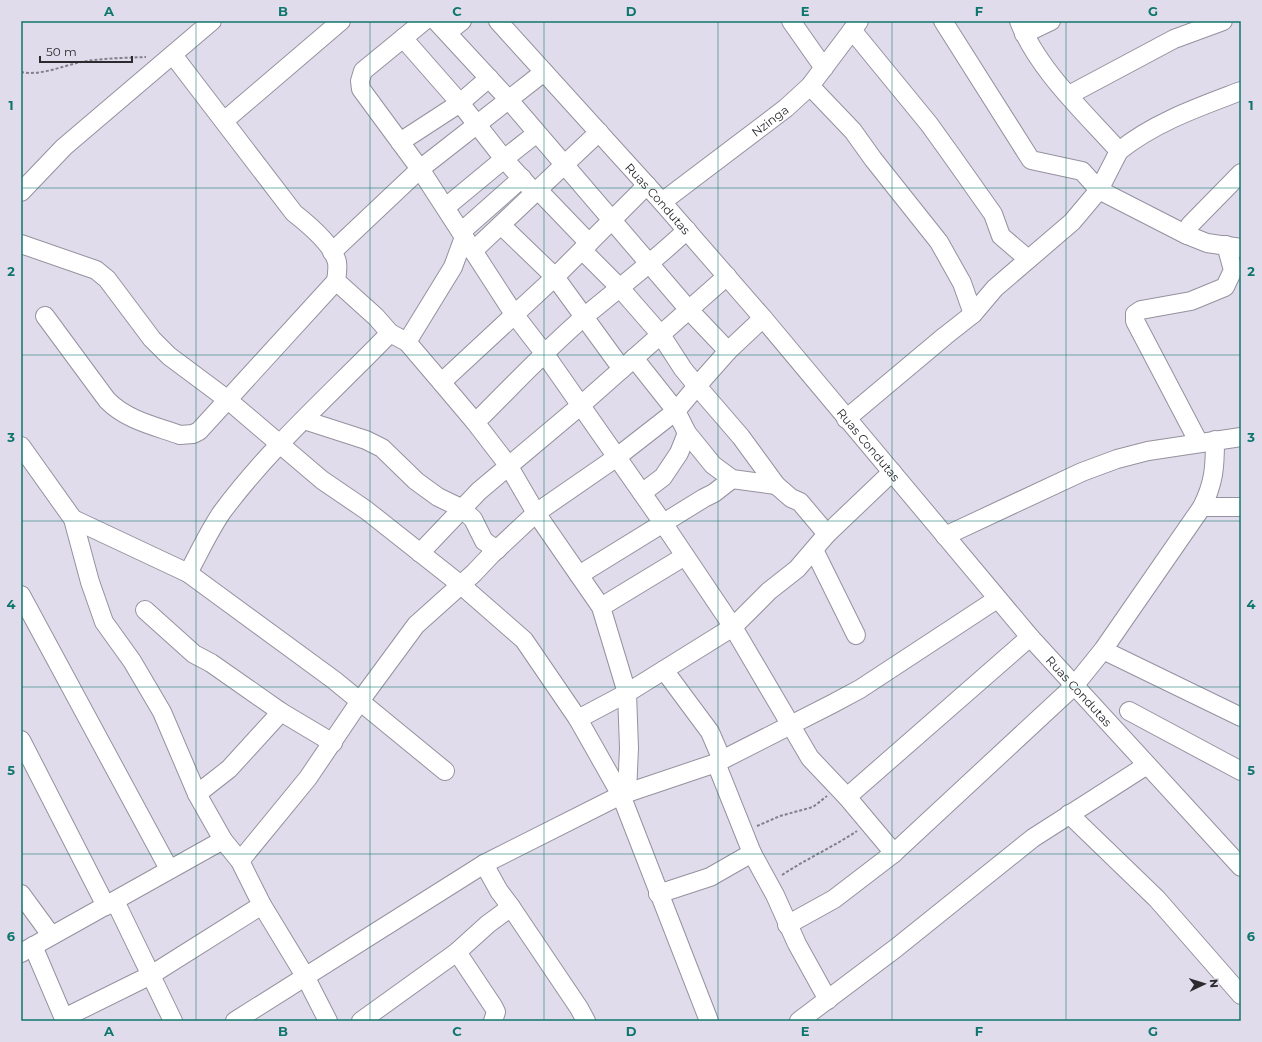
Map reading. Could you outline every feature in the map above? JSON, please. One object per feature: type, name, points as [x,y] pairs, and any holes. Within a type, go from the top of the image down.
[{"type":"street","points":[[21,192],[64,147],[212,21]]},
{"type":"street","points":[[224,121],[342,21]]},
{"type":"street","points":[[424,21],[363,71],[360,81],[361,90],[420,169],[514,314],[544,353],[617,457],[733,627],[810,758],[843,793],[894,853]]},
{"type":"street","name":"Ruas Condutas","points":[[498,21],[647,185],[764,318],[846,419],[1030,637],[1241,867]]},
{"type":"street","points":[[791,21],[824,68]]},
{"type":"street","points":[[786,924],[834,899],[894,853],[1074,686],[1103,650],[1202,507],[1210,492],[1214,473],[1207,442],[1135,321],[1135,314],[1140,310],[1191,301],[1226,287],[1232,277],[1234,246],[1207,243],[1187,235],[1099,190],[1082,171],[1032,160],[943,21]]},
{"type":"street","points":[[1051,21],[1022,27],[1043,62],[1069,95],[1119,151]]},
{"type":"street","points":[[1069,95],[1174,39],[1223,21]]},
{"type":"street","points":[[449,25],[489,78],[611,221],[689,310],[728,351]]},
{"type":"street","points":[[855,25],[929,124],[993,214],[1001,236],[1028,259]]},
{"type":"street","name":"Nzinga","points":[[662,202],[786,108],[810,86],[855,25]]},
{"type":"street","points":[[403,38],[460,103],[504,160],[536,191],[661,335],[682,368],[696,386],[742,437],[776,485],[804,506],[827,534]]},
{"type":"street","points":[[44,316],[115,409],[180,435],[193,434],[199,432],[336,281],[337,262],[332,252],[312,229],[294,213],[173,54]]},
{"type":"street","points":[[332,252],[420,169],[477,126],[544,72]]},
{"type":"street","points":[[400,142],[460,103],[489,78]]},
{"type":"street","points":[[810,86],[853,131],[873,159],[939,242],[962,283],[974,314]]},
{"type":"street","points":[[846,419],[974,314],[996,288],[1072,222],[1099,190],[1119,151],[1133,139],[1186,112],[1241,91]]},
{"type":"street","points":[[466,240],[501,225],[599,132]]},
{"type":"street","points":[[446,207],[537,133]]},
{"type":"street","points":[[1187,235],[1190,225],[1241,173]]},
{"type":"street","points":[[407,342],[453,267],[466,240],[522,178]]},
{"type":"street","points":[[442,383],[555,277],[647,185]]},
{"type":"street","points":[[501,225],[555,277],[584,317],[628,364],[676,411],[687,433],[714,465],[732,479],[776,485]]},
{"type":"street","points":[[475,422],[544,353],[584,317],[649,265],[687,230]]},
{"type":"street","points":[[21,244],[96,270],[117,290],[152,339],[169,356],[228,400],[322,480],[366,510],[420,553],[524,640],[578,719],[624,794],[658,894],[709,1021]]},
{"type":"street","points":[[420,553],[461,508],[508,464],[580,406],[727,276]]},
{"type":"street","points":[[336,281],[376,317],[390,333],[407,342],[475,422],[508,464],[536,513],[601,607],[627,692],[630,748],[624,794]]},
{"type":"street","points":[[240,861],[308,778],[360,701],[416,625],[461,586],[536,513],[617,457],[676,411],[696,386],[728,351],[764,318]]},
{"type":"street","points":[[188,573],[223,512],[279,443],[304,420],[390,333]]},
{"type":"street","points":[[304,420],[376,444],[416,481],[438,497],[461,508],[473,519],[484,541],[497,550]]},
{"type":"street","points":[[642,493],[663,477],[679,453],[687,433]]},
{"type":"street","points":[[945,536],[1082,472],[1103,464],[1148,451],[1241,437]]},
{"type":"street","points":[[21,446],[73,519],[90,582],[104,622],[132,661],[162,712],[197,794],[224,840],[240,861],[262,905],[305,976],[328,1021]]},
{"type":"street","points":[[578,719],[627,692],[733,627],[769,591],[797,569],[827,534],[892,472]]},
{"type":"street","points":[[579,575],[714,493],[732,479]]},
{"type":"street","points":[[1202,507],[1241,507]]},
{"type":"street","points":[[73,519],[188,573],[360,701],[445,771]]},
{"type":"street","points":[[814,550],[856,635]]},
{"type":"street","points":[[601,607],[685,556]]},
{"type":"street","points":[[21,595],[169,869]]},
{"type":"street","points":[[235,1021],[484,864],[624,794],[719,762],[860,689],[998,599]]},
{"type":"street","points":[[145,610],[194,654],[281,712],[333,743]]},
{"type":"street","points":[[843,793],[1030,637]]},
{"type":"street","points":[[1103,650],[1241,717]]},
{"type":"street","points":[[664,670],[710,732],[743,833],[752,853],[769,883],[786,924],[828,1000]]},
{"type":"street","points":[[197,794],[229,769],[281,712]]},
{"type":"street","points":[[1129,712],[1241,771]]},
{"type":"street","points":[[21,740],[26,763],[111,904],[151,975],[173,1021]]},
{"type":"street","points":[[799,1021],[828,1000],[1033,838],[1147,765]]},
{"type":"street","points":[[1069,814],[1158,899],[1241,995]]},
{"type":"street","points":[[224,840],[169,869],[111,904],[27,950],[64,1020],[151,975],[262,905]]},
{"type":"street","points":[[658,894],[710,877],[752,853]]},
{"type":"street","points":[[484,864],[499,891],[580,1008],[586,1021]]},
{"type":"street","points":[[21,894],[51,936]]},
{"type":"street","points":[[361,1021],[457,952],[488,924],[511,907]]},
{"type":"street","points":[[457,952],[493,1006],[496,1012],[493,1021]]},
{"type":"path","points":[[21,72],[29,74],[82,62],[150,56]]},
{"type":"path","points":[[743,833],[780,816],[813,807],[843,793]]},
{"type":"path","points":[[769,883],[797,865],[830,849],[868,824]]}]
